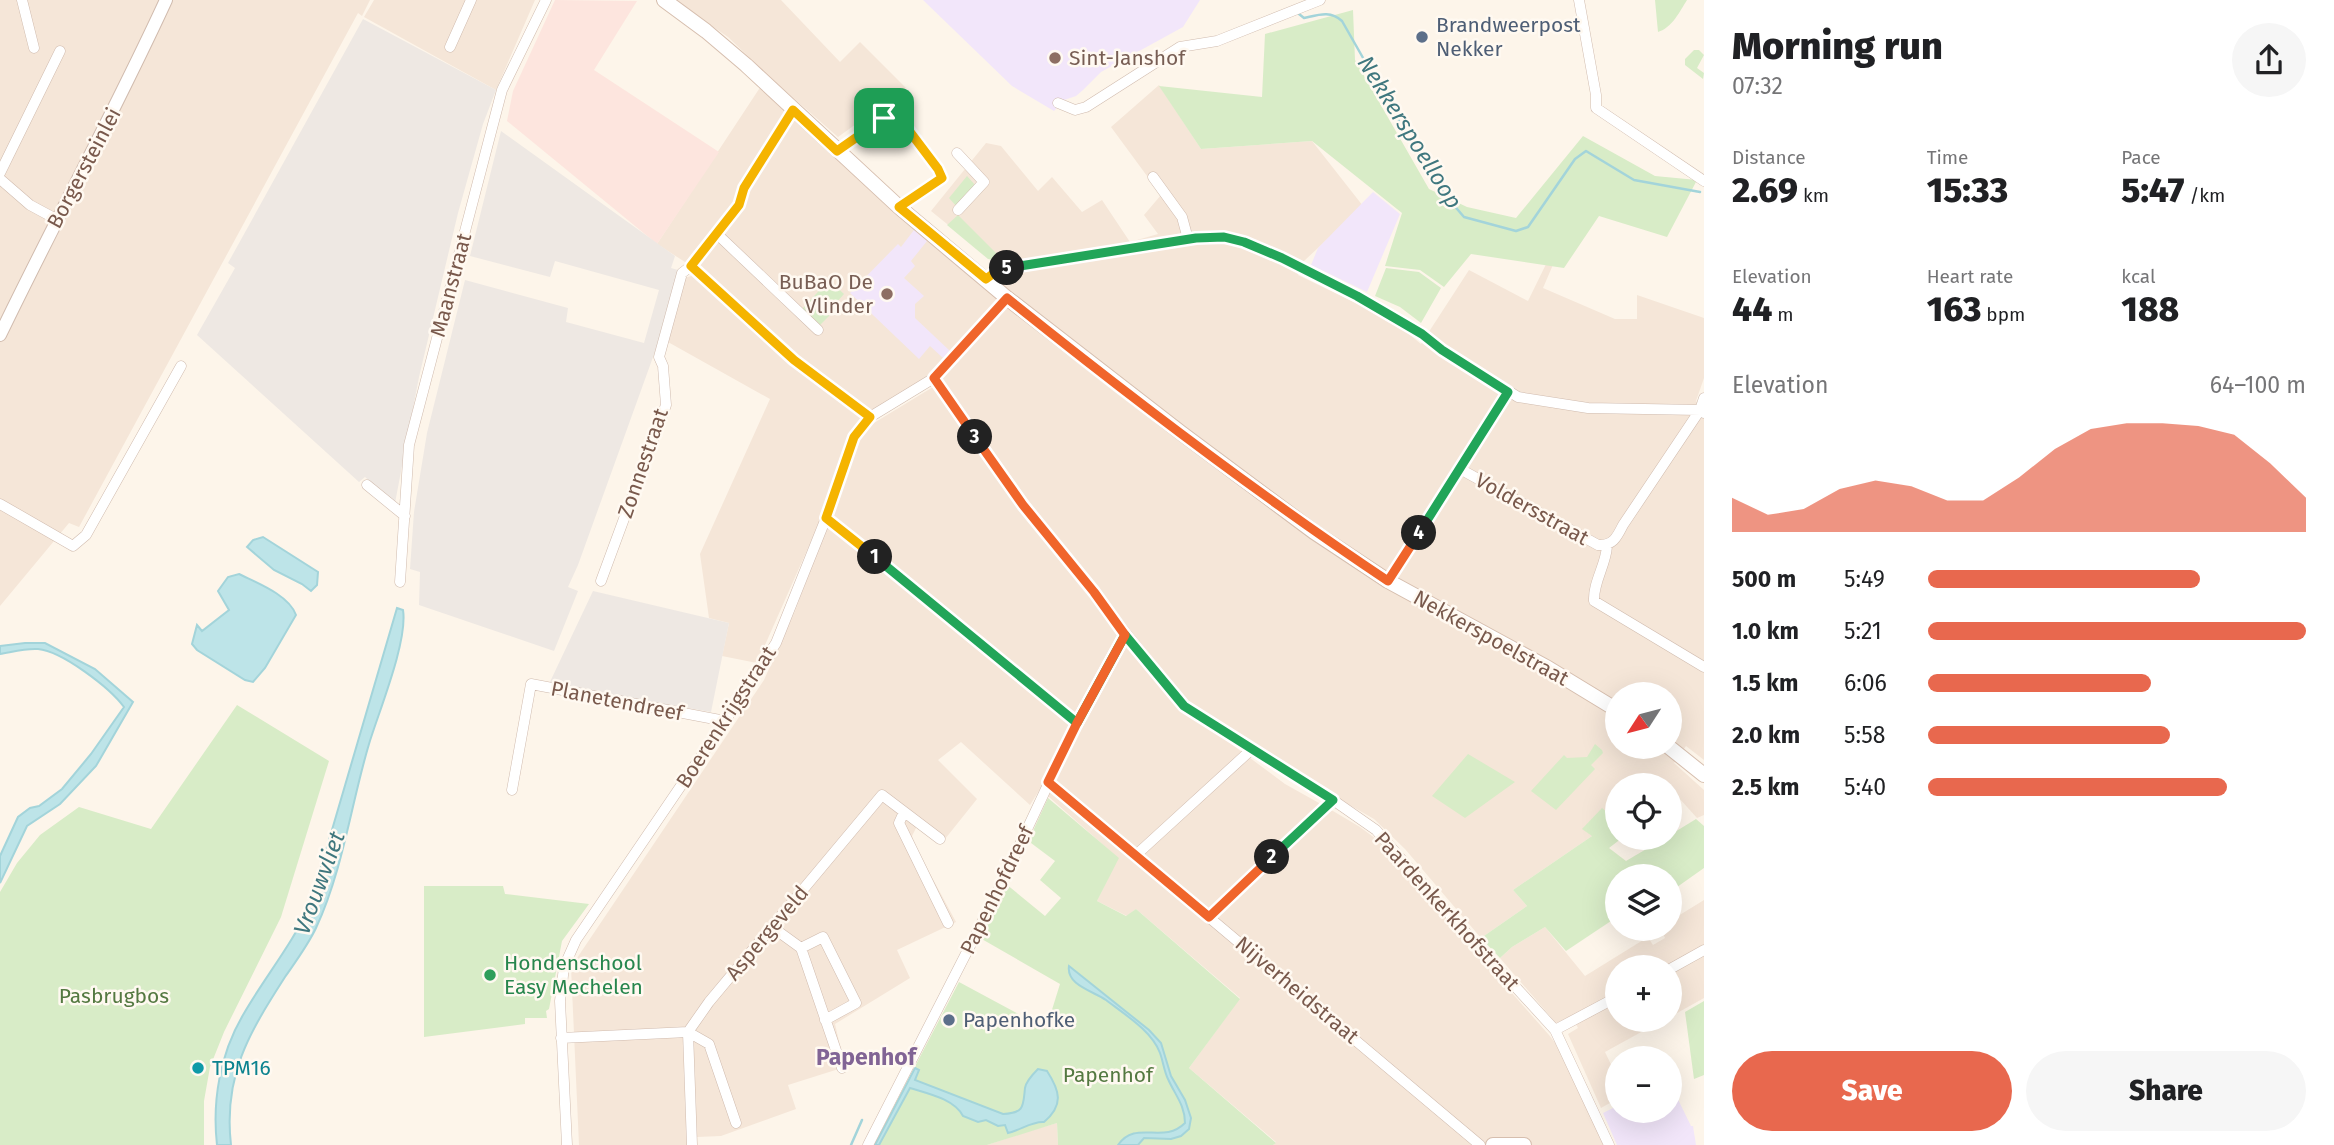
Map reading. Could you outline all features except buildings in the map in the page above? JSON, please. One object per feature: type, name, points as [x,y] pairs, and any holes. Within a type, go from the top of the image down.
[{"type":"main road","name":"Nekkerspoelstraat","points":[[664,0],[706,30],[899,207],[1007,298],[1314,532],[1388,581],[1548,668],[1605,703]]},
{"type":"main road","points":[[1682,757],[1704,775]]},
{"type":"main road","points":[[1493,1145],[1524,1145]]},
{"type":"street","points":[[22,0],[34,48]]},
{"type":"street","name":"Borgersteinlei","points":[[0,335],[56,219],[129,81],[166,0]]},
{"type":"street","points":[[450,47],[471,0]]},
{"type":"street","name":"Maanstraat","points":[[400,582],[410,445],[502,90],[546,0]]},
{"type":"street","points":[[1058,103],[1075,110],[1086,107],[1180,47],[1217,41],[1320,0]]},
{"type":"street","points":[[1579,0],[1596,108],[1704,181]]},
{"type":"street","points":[[56,219],[30,205],[0,176],[60,51]]},
{"type":"street","name":"Zonnestraat","points":[[601,580],[666,405],[663,366],[659,357],[682,273],[691,266],[739,205],[744,188],[793,110]]},
{"type":"street","points":[[837,151],[884,118],[895,118],[904,124],[942,178],[899,207]]},
{"type":"street","points":[[957,153],[984,182],[958,210]]},
{"type":"street","points":[[1153,177],[1182,217],[1188,239]]},
{"type":"street","points":[[716,233],[818,330]]},
{"type":"street","points":[[986,279],[998,270],[1188,239],[1224,237],[1244,242],[1282,258],[1357,296],[1422,334],[1442,350],[1518,397],[1588,408],[1702,412]]},
{"type":"street","points":[[691,266],[794,360],[870,417]]},
{"type":"street","name":"Boerenkrijgstraat","points":[[567,1145],[560,1001],[564,967],[576,940],[776,643],[826,518],[854,437],[870,417],[934,378],[1007,298]]},
{"type":"street","points":[[0,504],[73,546],[86,536],[181,366]]},
{"type":"street","name":"Paardenkerkhofstraat","points":[[934,378],[1023,505],[1184,706],[1376,830],[1555,1030],[1609,1145]]},
{"type":"street","points":[[1388,581],[1508,392]]},
{"type":"street","name":"Voldersstraat","points":[[1460,469],[1598,545],[1607,546],[1615,540],[1702,412],[1704,398]]},
{"type":"street","points":[[367,485],[405,516]]},
{"type":"street","points":[[826,518],[1077,723]]},
{"type":"street","points":[[1607,546],[1606,557],[1593,590],[1594,601],[1704,667]]},
{"type":"street","name":"Papenhofdreef","points":[[868,1145],[997,893],[1077,723],[1125,635]]},
{"type":"street","name":"Planetendreef","points":[[512,790],[531,684],[725,721]]},
{"type":"street","points":[[1136,855],[1252,749]]},
{"type":"street","name":"Nijverheidstraat","points":[[1048,782],[1480,1145]]},
{"type":"street","name":"Aspergeveld","points":[[688,1032],[709,1002],[882,795],[940,839]]},
{"type":"street","points":[[1209,917],[1333,800]]},
{"type":"street","points":[[904,812],[899,823],[948,923]]},
{"type":"street","points":[[772,927],[801,948],[842,1068]]},
{"type":"street","points":[[801,948],[823,937],[856,1003],[825,1020]]},
{"type":"street","points":[[1682,962],[1704,950]]},
{"type":"street","points":[[1555,1030],[1605,1003]]},
{"type":"street","points":[[688,1032],[692,1145]]},
{"type":"street","points":[[561,1038],[688,1032],[709,1044],[736,1123]]},
{"type":"shaded area","points":[[0,0],[370,0],[362,16],[358,13],[79,527],[69,523],[0,606]]},
{"type":"shaded area","points":[[374,0],[535,0],[496,90],[364,17]]},
{"type":"shaded area","points":[[555,0],[637,1],[594,70],[719,152],[657,244],[507,121],[513,91]]},
{"type":"shaded area","points":[[674,0],[781,0],[840,62],[860,42],[906,88],[838,137],[728,37]]},
{"type":"shaded area","name":"Sint-Janshof","points":[[923,0],[1200,0],[1183,27],[1101,72],[1076,96],[1064,100],[1054,111],[1012,86]]},
{"type":"shaded area","points":[[363,19],[496,90],[483,124],[458,213],[419,377],[395,503],[365,477],[359,482],[197,335],[235,268],[228,263]]},
{"type":"shaded area","points":[[1159,85],[1201,149],[1312,141],[1363,206],[1304,261],[1298,275],[1393,321],[1421,344],[1469,270],[1528,301],[1549,258],[1555,260],[1543,288],[1615,319],[1637,319],[1637,295],[1704,318],[1704,378],[1696,401],[1704,410],[1704,760],[1686,746],[1682,752],[1682,682],[1605,682],[1605,760],[1676,760],[1674,763],[1704,790],[1704,815],[1697,818],[1682,801],[1682,773],[1605,773],[1605,846],[1592,836],[1513,890],[1527,906],[1481,938],[1405,849],[1374,819],[1306,780],[1184,702],[1055,538],[940,376],[1006,305],[994,281],[1002,273],[994,262],[931,211],[986,143],[1001,146],[1038,191],[1052,177],[1082,212],[1102,200],[1130,242],[1158,234],[1144,215],[1161,195],[1111,127]]},
{"type":"shaded area","points":[[761,86],[1001,299],[936,371],[857,423],[837,466],[820,521],[757,663],[722,656],[729,623],[709,618],[700,554],[770,399],[668,342],[685,278],[691,276],[685,262],[657,244]]},
{"type":"shaded area","points":[[501,131],[675,256],[671,268],[678,270],[657,346],[568,587],[578,591],[554,651],[419,605],[420,572],[410,569],[414,512],[427,433],[465,280],[568,308],[566,322],[644,343],[659,290],[555,261],[550,277],[470,256]]},
{"type":"shaded area","points":[[1373,192],[1400,214],[1367,292],[1311,265],[1318,248]]},
{"type":"shaded area","name":"BuBaO De Vlinder","points":[[914,230],[927,241],[911,261],[915,266],[904,278],[924,296],[915,304],[915,318],[950,351],[943,358],[930,346],[919,359],[850,293],[898,244],[901,247]]},
{"type":"shaded area","points":[[933,387],[1013,498],[1203,723],[1285,784],[1376,839],[1559,1048],[1604,1145],[1273,1145],[1276,1142],[1189,1068],[1240,998],[1136,909],[1127,916],[1097,901],[1118,858],[1040,789],[1030,805],[961,742],[938,760],[977,799],[941,844],[917,826],[912,836],[956,922],[897,950],[910,978],[835,1024],[845,1067],[788,1085],[796,1109],[721,1136],[697,1137],[697,1145],[579,1145],[571,967],[764,680],[795,611],[864,429]]},
{"type":"shaded area","points":[[593,591],[729,623],[711,712],[549,684]]},
{"type":"shaded area","points":[[1704,900],[1704,998],[1682,1010],[1682,955],[1619,955],[1642,941],[1650,941],[1653,945],[1660,941],[1682,941],[1682,914]]},
{"type":"shaded area","points":[[1545,927],[1585,976],[1605,964],[1605,1032],[1641,1032],[1616,1046],[1605,1046],[1605,1106],[1601,1108],[1568,1034],[1578,1028],[1572,1016],[1556,1023],[1500,958],[1512,947]]},
{"type":"shaded area","points":[[1682,1108],[1693,1126],[1696,1145],[1617,1145],[1607,1123],[1682,1123]]},
{"type":"shaded area","points":[[1057,1123],[1058,1145],[987,1145],[1026,1132]]},
{"type":"green space","points":[[1655,0],[1687,0],[1671,23],[1658,32]]},
{"type":"green space","points":[[1353,10],[1355,60],[1429,189],[1467,207],[1516,218],[1583,136],[1655,176],[1697,180],[1667,237],[1599,216],[1564,268],[1471,254],[1444,287],[1420,270],[1385,266],[1402,213],[1312,141],[1201,149],[1159,86],[1262,97],[1265,34]]},
{"type":"green space","points":[[1694,50],[1699,50],[1704,55],[1697,68],[1704,73],[1703,79],[1685,65],[1685,59]]},
{"type":"green space","points":[[967,176],[976,186],[957,207],[949,198]]},
{"type":"green space","points":[[958,215],[998,255],[993,260],[988,259],[947,225]]},
{"type":"green space","points":[[1386,268],[1419,272],[1441,288],[1421,323],[1400,307],[1375,296]]},
{"type":"green space","points":[[829,280],[844,294],[820,325],[802,309]]},
{"type":"green space","name":"Pasbrugbos","points":[[237,705],[329,761],[281,917],[224,1032],[210,1067],[204,1101],[204,1145],[0,1145],[0,892],[17,863],[40,835],[79,807],[151,829]]},
{"type":"green space","points":[[1595,744],[1603,753],[1591,765],[1595,769],[1556,810],[1531,791],[1564,755],[1567,758],[1587,757]]},
{"type":"green space","points":[[1468,754],[1515,782],[1465,818],[1432,796]]},
{"type":"green space","name":"Papenhof","points":[[1048,798],[1119,858],[1097,901],[1126,916],[1136,909],[1240,999],[1189,1068],[1276,1143],[1273,1145],[1058,1145],[1057,1123],[987,1145],[874,1145],[959,982],[1046,1029],[1060,984],[980,938],[1006,884],[1045,916],[1061,898],[1040,880],[1055,861],[1031,843],[1027,844]]},
{"type":"green space","points":[[1602,808],[1605,811],[1605,850],[1612,850],[1626,861],[1645,850],[1682,850],[1682,828],[1696,819],[1704,826],[1704,868],[1682,884],[1682,864],[1605,864],[1605,925],[1566,951],[1545,927],[1512,947],[1500,958],[1481,938],[1527,906],[1513,890],[1592,836],[1582,829]]},
{"type":"green space","name":"Hondenschool Easy Mechelen","points":[[424,886],[503,886],[505,894],[589,904],[562,941],[549,1009],[546,1011],[547,1018],[525,1018],[525,1024],[424,1037]]},
{"type":"green space","points":[[1704,1001],[1704,1075],[1694,1079],[1685,1012]]},
{"type":"water","points":[[263,537],[318,572],[317,585],[311,591],[274,570],[247,547],[253,540]]},
{"type":"water","points":[[239,574],[287,601],[296,615],[265,668],[253,682],[245,680],[197,650],[192,644],[197,625],[202,631],[229,610],[218,591],[228,577]]},
{"type":"water","name":"Vrouwvliet","points":[[397,608],[403,610],[403,623],[397,657],[369,744],[333,883],[313,934],[272,997],[250,1037],[235,1076],[231,1098],[231,1145],[217,1145],[217,1095],[223,1062],[243,1015],[295,934],[310,905]]},
{"type":"water","points":[[45,643],[95,669],[133,702],[96,766],[60,804],[27,826],[0,883],[0,856],[18,817],[62,789],[124,707],[97,681],[60,656],[38,649],[0,654],[0,646]]},
{"type":"water","points":[[1069,966],[1149,1030],[1161,1043],[1171,1076],[1185,1100],[1191,1118],[1189,1129],[1181,1136],[1171,1139],[1144,1138],[1138,1145],[1118,1145],[1125,1137],[1133,1134],[1177,1129],[1185,1123],[1183,1111],[1151,1037],[1106,1000],[1076,983],[1069,973]]},
{"type":"water","points":[[915,1068],[919,1070],[915,1080],[1003,1114],[1019,1110],[1030,1078],[1038,1069],[1047,1071],[1057,1091],[1057,1104],[1044,1122],[1008,1133],[1005,1125],[998,1126],[986,1120],[978,1122],[963,1116],[947,1101],[910,1088],[879,1145],[875,1145]]},
{"type":"waterway","name":"Nekkerspoelloop","points":[[1299,14],[1304,18],[1328,14],[1342,21],[1419,156],[1445,195],[1464,217],[1516,231],[1528,227],[1575,159],[1586,151],[1634,180],[1700,192]]},
{"type":"waterway","points":[[851,1145],[862,1120]]},
{"type":"place","name":"Brandweerpost Nekker","points":[[1422,37]]},
{"type":"place","name":"Sint-Janshof","points":[[1055,58]]},
{"type":"place","name":"BuBaO De Vlinder","points":[[887,294]]},
{"type":"place","name":"Hondenschool Easy Mechelen","points":[[490,975]]},
{"type":"place","name":"Papenhofke","points":[[949,1020]]},
{"type":"place","name":"TPM16","points":[[198,1068]]},
{"type":"district","name":"Papenhof","points":[[866,1057]]},
{"type":"route","points":[[884,118],[837,151],[793,110],[744,188],[739,205],[691,266],[794,360],[870,417],[854,437],[826,518],[1077,723],[1125,635],[1184,706],[1333,800],[1209,917],[1048,782],[1125,635],[1094,592],[1023,505],[934,378],[1007,298],[1314,532],[1388,581],[1508,392],[1422,334],[1357,296],[1282,258],[1244,242],[1224,237],[1209,236],[998,270],[986,279],[899,207],[942,178],[904,124],[895,118],[884,118]]}]
